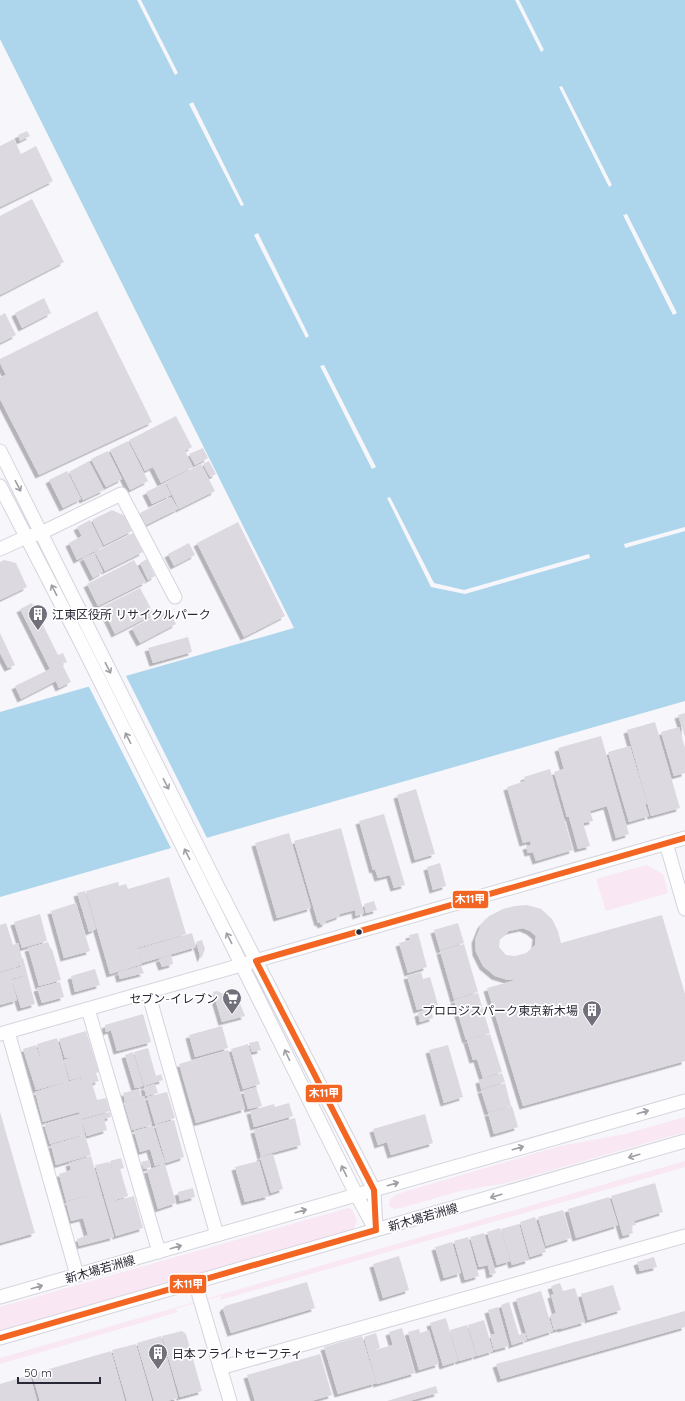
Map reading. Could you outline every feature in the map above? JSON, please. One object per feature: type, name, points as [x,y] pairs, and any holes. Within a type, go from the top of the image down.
[{"type":"street","points":[[0,451],[91,633],[210,887],[242,964],[356,1194],[376,1230]]},
{"type":"street","points":[[0,486],[78,638],[210,887],[256,960],[374,1190],[376,1230]]},
{"type":"street","points":[[0,549],[26,537],[41,533],[121,494],[175,598]]},
{"type":"street","points":[[77,1275],[4,1033],[685,838]]},
{"type":"street","points":[[666,843],[685,909]]},
{"type":"street","points":[[148,992],[217,1236]]},
{"type":"street","points":[[88,1009],[159,1252]]},
{"type":"street","name":"新木場若洲線","points":[[0,1297],[217,1236],[356,1194],[685,1100]]},
{"type":"street","name":"新木場若洲線","points":[[0,1338],[685,1141]]},
{"type":"street","points":[[220,1368],[685,1236]]},
{"type":"street","points":[[195,1282],[230,1401]]},
{"type":"shaded area","points":[[646,865],[663,874],[668,893],[606,911],[596,879]]},
{"type":"shaded area","points":[[685,1117],[685,1132],[507,1183],[460,1191],[401,1208],[394,1209],[389,1206],[390,1199],[397,1194],[560,1146],[625,1134]]},
{"type":"shaded area","points":[[685,1161],[685,1167],[220,1300],[221,1296],[175,1309],[178,1312],[0,1364],[0,1358]]},
{"type":"shaded area","points":[[348,1208],[352,1209],[357,1221],[354,1228],[344,1233],[251,1261],[0,1331],[0,1307]]},
{"type":"water","points":[[0,0],[685,0],[685,701],[0,897],[0,712],[294,628],[0,39]]},
{"type":"pier","points":[[137,0],[141,0],[178,73],[175,75]]},
{"type":"pier","points":[[515,0],[519,0],[544,50],[541,52]]},
{"type":"pier","points":[[562,86],[612,185],[609,187],[559,87]]},
{"type":"pier","points":[[193,102],[244,205],[241,206],[189,104]]},
{"type":"pier","points":[[627,214],[677,313],[673,315],[623,215]]},
{"type":"pier","points":[[258,233],[309,336],[306,338],[254,235]]},
{"type":"pier","points":[[324,365],[376,467],[372,469],[320,366]]},
{"type":"pier","points":[[390,497],[434,583],[464,590],[589,554],[590,558],[465,594],[431,587],[387,498]]},
{"type":"pier","points":[[685,527],[685,531],[625,548],[624,544]]},
{"type":"pier","points":[[125,674],[208,840],[172,850],[88,685]]},
{"type":"building","points":[[27,131],[30,136],[20,141],[18,135]]},
{"type":"building","points":[[14,139],[21,154],[36,146],[53,181],[0,207],[0,146]]},
{"type":"building","points":[[32,199],[64,262],[0,295],[0,216]]},
{"type":"building","points":[[44,298],[51,313],[22,328],[15,313]]},
{"type":"building","points":[[97,311],[152,422],[39,475],[0,399],[0,377],[6,375],[0,363],[0,359]]},
{"type":"building","points":[[5,313],[16,335],[0,343],[0,316]]},
{"type":"building","points":[[176,416],[192,447],[145,471],[129,440]]},
{"type":"building","points":[[128,441],[148,481],[130,490],[110,450]]},
{"type":"building","points":[[203,448],[208,458],[195,465],[189,454]]},
{"type":"building","points":[[108,451],[122,479],[106,487],[91,459]]},
{"type":"building","points":[[185,451],[193,467],[161,483],[153,467]]},
{"type":"building","points":[[89,461],[104,490],[83,500],[69,472]]},
{"type":"building","points":[[209,461],[216,474],[210,477],[203,464]]},
{"type":"building","points":[[201,464],[215,491],[179,509],[166,482]]},
{"type":"building","points":[[67,471],[81,499],[63,508],[49,480]]},
{"type":"building","points":[[165,483],[171,495],[152,504],[146,492]]},
{"type":"building","points":[[171,497],[178,509],[146,525],[140,513]]},
{"type":"building","points":[[112,510],[125,516],[132,531],[104,545],[92,520]]},
{"type":"building","points":[[90,520],[103,547],[77,560],[69,543],[82,536],[77,527]]},
{"type":"building","points":[[238,522],[285,616],[244,637],[197,543]]},
{"type":"building","points":[[133,533],[143,552],[105,571],[95,552]]},
{"type":"building","points":[[189,543],[195,555],[174,566],[168,554]]},
{"type":"building","points":[[94,553],[103,572],[93,578],[83,558]]},
{"type":"building","points":[[147,559],[155,576],[148,580],[140,563]]},
{"type":"building","points":[[4,560],[16,563],[27,587],[0,600],[0,562]]},
{"type":"building","points":[[134,560],[146,582],[98,606],[87,584]]},
{"type":"building","points":[[140,588],[154,614],[115,634],[102,607]]},
{"type":"building","name":"江東区役所 リサイクルパーク","points":[[32,603],[58,655],[63,653],[67,662],[62,664],[71,682],[59,688],[56,681],[21,699],[15,686],[50,669],[20,609]]},
{"type":"building","points":[[169,609],[176,624],[140,643],[132,628]]},
{"type":"building","points":[[0,633],[15,665],[8,668],[0,653]]},
{"type":"building","points":[[188,637],[192,652],[153,663],[148,648]]},
{"type":"building","points":[[685,713],[685,737],[678,715]]},
{"type":"building","points":[[655,722],[680,808],[651,816],[627,730]]},
{"type":"building","points":[[679,727],[685,748],[685,773],[674,776],[661,732]]},
{"type":"building","points":[[601,736],[629,834],[616,838],[607,806],[590,811],[593,821],[583,823],[590,846],[578,849],[554,772],[564,769],[558,748]]},
{"type":"building","points":[[630,746],[647,804],[645,804],[649,816],[629,822],[608,752]]},
{"type":"building","points":[[550,769],[573,850],[536,861],[533,852],[528,853],[526,846],[531,845],[530,841],[523,843],[507,787],[525,781],[524,777]]},
{"type":"building","points":[[416,789],[435,854],[415,860],[397,795]]},
{"type":"building","points":[[384,814],[405,885],[394,888],[390,875],[378,878],[375,869],[373,870],[359,821]]},
{"type":"building","points":[[341,828],[364,913],[356,916],[355,910],[340,914],[340,916],[326,921],[326,923],[321,925],[320,922],[318,923],[294,841]]},
{"type":"building","points":[[289,833],[311,908],[277,918],[255,843]]},
{"type":"building","points":[[440,863],[446,886],[433,890],[427,867]]},
{"type":"building","points":[[169,877],[186,934],[137,948],[142,964],[110,974],[86,891],[118,882],[119,886],[126,884],[128,889]]},
{"type":"building","points":[[85,891],[96,929],[89,932],[77,893]]},
{"type":"building","points":[[374,901],[377,910],[366,913],[364,904]]},
{"type":"building","points":[[76,903],[90,951],[64,958],[51,911]]},
{"type":"building","name":"プロロジスパーク東京新木場","points":[[527,905],[541,909],[552,919],[558,931],[561,943],[662,915],[685,994],[685,1061],[523,1106],[487,988],[516,980],[508,980],[495,976],[483,966],[476,952],[475,940],[481,925],[489,916],[503,909]],"holes":[[[523,928],[536,936],[535,945],[527,953],[515,956],[506,955],[499,947],[500,938],[509,931]]]},
{"type":"building","points":[[40,914],[47,941],[22,948],[14,922]]},
{"type":"building","points":[[6,923],[13,945],[18,943],[22,958],[18,959],[14,948],[19,966],[0,972],[0,925]]},
{"type":"building","points":[[458,923],[464,943],[440,950],[434,930]]},
{"type":"building","points":[[192,933],[196,947],[142,963],[138,949]]},
{"type":"building","points":[[418,933],[427,967],[408,973],[399,943],[410,940],[409,935]]},
{"type":"building","points":[[202,940],[205,949],[201,959],[196,942]]},
{"type":"building","points":[[48,942],[52,949],[61,980],[39,986],[28,948]]},
{"type":"building","points":[[464,944],[478,992],[454,999],[440,951]]},
{"type":"building","points":[[171,955],[173,964],[162,967],[159,959]]},
{"type":"building","points":[[23,958],[35,1004],[21,1008],[12,980],[23,977],[18,959]]},
{"type":"building","points":[[141,966],[144,973],[120,979],[118,972]]},
{"type":"building","points":[[20,967],[22,976],[11,979],[17,1000],[0,1005],[0,973]]},
{"type":"building","points":[[95,969],[100,985],[75,992],[71,976]]},
{"type":"building","points":[[421,972],[423,979],[430,977],[438,1005],[432,1007],[427,993],[431,1006],[417,1010],[407,976]]},
{"type":"building","points":[[60,982],[64,997],[42,1003],[37,988]]},
{"type":"building","points":[[217,991],[239,1001],[245,1016],[222,1022],[213,992]]},
{"type":"building","points":[[478,993],[490,1033],[466,1040],[454,1000]]},
{"type":"building","points":[[431,1009],[433,1018],[420,1022],[418,1013]]},
{"type":"building","points":[[143,1014],[151,1042],[117,1051],[111,1030],[106,1032],[105,1025]]},
{"type":"building","points":[[222,1026],[228,1048],[195,1057],[189,1035]]},
{"type":"building","points":[[86,1031],[99,1072],[96,1073],[99,1081],[92,1083],[97,1100],[106,1098],[110,1111],[81,1119],[85,1134],[50,1144],[44,1124],[80,1114],[79,1112],[43,1122],[35,1092],[80,1078],[82,1084],[81,1077],[70,1080],[64,1060],[75,1056],[65,1058],[59,1039]]},
{"type":"building","points":[[490,1034],[502,1072],[483,1078],[477,1059],[473,1060],[467,1040]]},
{"type":"building","points":[[57,1038],[69,1081],[36,1090],[23,1049],[36,1045],[40,1056],[37,1044]]},
{"type":"building","points":[[258,1041],[261,1050],[252,1052],[249,1043]]},
{"type":"building","points":[[248,1044],[260,1084],[243,1089],[231,1049]]},
{"type":"building","points":[[448,1045],[463,1097],[444,1103],[429,1050]]},
{"type":"building","points":[[148,1048],[156,1076],[161,1074],[163,1080],[144,1086],[134,1052]]},
{"type":"building","points":[[228,1050],[245,1109],[196,1123],[179,1064]]},
{"type":"building","points":[[133,1052],[143,1086],[135,1088],[125,1055]]},
{"type":"building","points":[[502,1073],[505,1082],[481,1089],[479,1080]]},
{"type":"building","points":[[505,1083],[511,1106],[488,1112],[481,1090]]},
{"type":"building","points":[[155,1084],[158,1093],[146,1096],[144,1087]]},
{"type":"building","points":[[256,1087],[262,1106],[248,1109],[243,1091]]},
{"type":"building","points":[[139,1089],[141,1097],[144,1096],[152,1125],[132,1130],[124,1102],[138,1098],[125,1101],[123,1093]]},
{"type":"building","points":[[167,1092],[175,1118],[155,1124],[147,1097]]},
{"type":"building","points":[[289,1103],[293,1116],[254,1127],[250,1111],[274,1104],[275,1107]]},
{"type":"building","points":[[512,1106],[518,1127],[494,1134],[488,1113]]},
{"type":"building","points":[[0,1112],[35,1233],[0,1243]]},
{"type":"building","points":[[110,1112],[111,1117],[104,1119],[107,1130],[87,1136],[82,1120]]},
{"type":"building","points":[[425,1114],[433,1143],[391,1155],[387,1142],[378,1145],[373,1129]]},
{"type":"building","points":[[295,1118],[301,1145],[261,1156],[254,1130]]},
{"type":"building","points":[[174,1120],[184,1157],[166,1163],[155,1125]]},
{"type":"building","points":[[153,1126],[165,1163],[155,1166],[150,1149],[140,1152],[134,1131]]},
{"type":"building","points":[[85,1135],[91,1155],[56,1165],[51,1145]]},
{"type":"building","points":[[273,1154],[283,1189],[271,1193],[260,1157]]},
{"type":"building","points":[[91,1156],[101,1192],[66,1201],[59,1174],[71,1170],[69,1163]]},
{"type":"building","points":[[121,1158],[124,1168],[120,1169],[128,1196],[115,1200],[107,1173],[115,1201],[134,1196],[143,1228],[116,1236],[95,1165],[109,1162],[113,1171],[110,1161]]},
{"type":"building","points":[[149,1160],[151,1167],[144,1169],[141,1162]]},
{"type":"building","points":[[259,1161],[269,1196],[245,1202],[235,1167]]},
{"type":"building","points":[[165,1164],[176,1203],[158,1209],[147,1170]]},
{"type":"building","points":[[655,1183],[663,1212],[634,1221],[636,1225],[631,1226],[633,1233],[623,1236],[611,1196]]},
{"type":"building","points":[[193,1188],[195,1197],[180,1201],[178,1192]]},
{"type":"building","points":[[101,1192],[114,1237],[79,1246],[77,1239],[88,1235],[83,1218],[71,1221],[66,1202]]},
{"type":"building","points":[[609,1197],[618,1225],[576,1238],[568,1209]]},
{"type":"building","points":[[563,1210],[571,1238],[546,1246],[538,1217]]},
{"type":"building","points":[[535,1217],[546,1252],[530,1257],[520,1222]]},
{"type":"building","points":[[519,1224],[529,1260],[512,1265],[501,1229]]},
{"type":"building","points":[[500,1228],[510,1261],[497,1265],[487,1232]]},
{"type":"building","points":[[484,1233],[496,1273],[490,1275],[488,1265],[479,1267],[470,1237]]},
{"type":"building","points":[[468,1237],[479,1276],[465,1280],[454,1241]]},
{"type":"building","points":[[452,1242],[461,1273],[444,1278],[435,1247]]},
{"type":"building","points":[[399,1256],[409,1290],[383,1298],[373,1264]]},
{"type":"building","points":[[654,1257],[657,1267],[640,1271],[637,1262]]},
{"type":"building","points":[[307,1282],[315,1308],[231,1333],[223,1309],[225,1306]]},
{"type":"building","points":[[560,1283],[563,1291],[575,1288],[585,1322],[554,1330],[550,1315],[556,1313],[551,1295],[554,1294],[551,1286]]},
{"type":"building","points":[[613,1285],[621,1310],[588,1320],[581,1294]]},
{"type":"building","points":[[541,1291],[553,1331],[528,1339],[516,1299]]},
{"type":"building","points":[[509,1302],[519,1335],[525,1333],[527,1340],[512,1345],[501,1305]]},
{"type":"building","points":[[498,1307],[509,1346],[494,1350],[490,1335],[495,1334],[488,1310]]},
{"type":"building","points":[[685,1311],[685,1327],[501,1379],[496,1364]]},
{"type":"building","points":[[446,1318],[458,1361],[443,1366],[430,1323]]},
{"type":"building","points":[[484,1320],[493,1351],[477,1356],[468,1325]]},
{"type":"building","points":[[467,1325],[476,1356],[459,1361],[450,1330]]},
{"type":"building","points":[[402,1328],[415,1373],[377,1384],[368,1352],[393,1345],[389,1332]]},
{"type":"building","points":[[419,1329],[420,1333],[429,1330],[439,1364],[419,1370],[408,1332]]},
{"type":"building","points":[[182,1331],[186,1334],[202,1391],[180,1397],[162,1336]]},
{"type":"building","points":[[376,1333],[380,1348],[368,1352],[364,1337]]},
{"type":"building","name":"日本フライトセーフティ","points":[[161,1336],[178,1398],[167,1401],[154,1401],[137,1343]]},
{"type":"building","points":[[362,1336],[376,1383],[338,1394],[324,1347]]},
{"type":"building","points":[[136,1344],[152,1401],[127,1401],[112,1350]]},
{"type":"building","points":[[111,1351],[125,1401],[40,1401],[32,1374]]},
{"type":"building","points":[[320,1354],[332,1395],[311,1401],[255,1401],[247,1375]]},
{"type":"building","points":[[30,1375],[37,1401],[0,1401],[0,1384]]},
{"type":"building","points":[[436,1386],[438,1393],[409,1401],[387,1401]]},
{"type":"transit line","name":"木11甲","points":[[256,961],[685,838]]},
{"type":"transit line","name":"木11甲","points":[[256,961],[374,1190],[376,1230]]},
{"type":"transit line","name":"木11甲","points":[[0,1338],[376,1230]]},
{"type":"place","name":"江東区役所 リサイクルパーク","points":[[38,631]]},
{"type":"place","name":"セブン-イレブン","points":[[232,1015]]},
{"type":"place","name":"プロロジスパーク東京新木場","points":[[592,1027]]},
{"type":"place","name":"日本フライトセーフティ","points":[[158,1370]]}]
